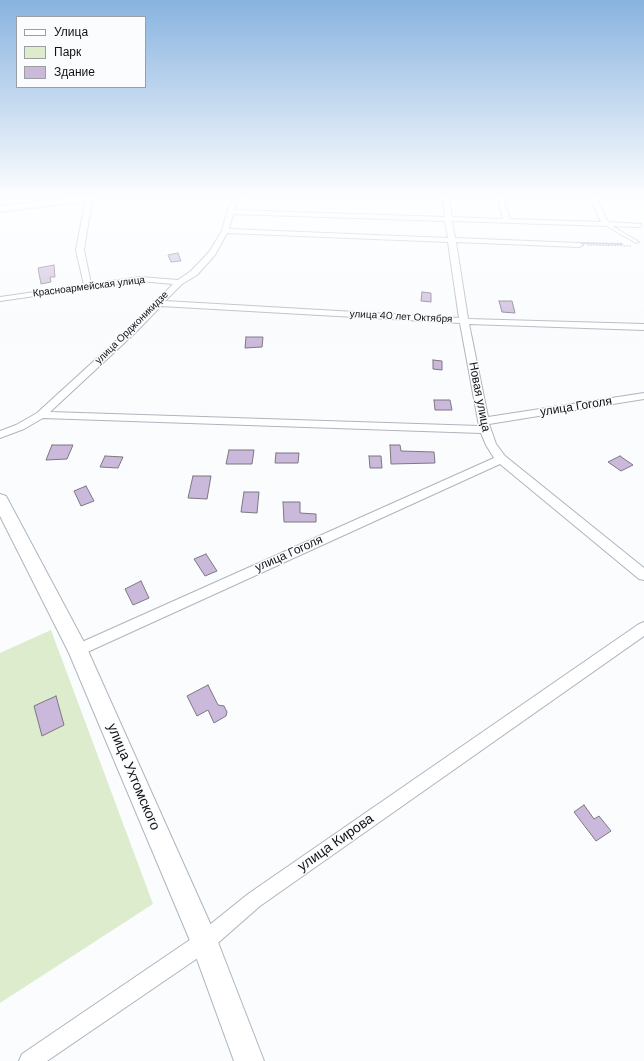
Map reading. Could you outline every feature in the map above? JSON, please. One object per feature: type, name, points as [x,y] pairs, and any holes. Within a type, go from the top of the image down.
[{"type":"main road","name":"улица Ухтомского","points":[[0,500],[78,650],[204,942],[249,1061]]},
{"type":"street","points":[[81,246],[80,250],[88,286]]},
{"type":"street","name":"улица Орджоникидзе","points":[[0,435],[20,427],[41,415],[132,331],[179,282],[194,272],[212,253],[216,246]]},
{"type":"street","name":"Новая улица","points":[[454,246],[464,321],[485,426],[491,445],[501,459],[644,575]]},
{"type":"street","name":"Красноармейская улица","points":[[0,299],[140,279],[179,282]]},
{"type":"street","name":"улица 40 лет Октября","points":[[158,304],[464,321],[644,327]]},
{"type":"street","name":"улица Гоголя","points":[[41,415],[485,426],[644,396]]},
{"type":"street","name":"улица Гоголя","points":[[78,650],[501,459]]},
{"type":"street","name":"улица Кирова","points":[[29,1061],[204,942],[254,900],[644,628]]},
{"type":"path","points":[[607,246],[634,246]]},
{"type":"green space","points":[[51,630],[153,904],[0,1003],[0,653]]},
{"type":"building","points":[[178,253],[181,261],[171,262],[168,255]]},
{"type":"building","points":[[54,265],[55,277],[50,277],[51,282],[41,284],[38,268]]},
{"type":"building","points":[[422,292],[431,293],[431,302],[421,301]]},
{"type":"building","points":[[499,301],[512,301],[515,313],[502,312]]},
{"type":"building","points":[[246,337],[263,337],[262,347],[245,348]]},
{"type":"building","points":[[433,360],[442,361],[442,370],[433,369]]},
{"type":"building","points":[[434,400],[450,400],[452,410],[435,410]]},
{"type":"building","points":[[52,445],[73,445],[67,459],[46,460]]},
{"type":"building","points":[[390,445],[400,445],[401,451],[434,452],[435,463],[391,464]]},
{"type":"building","points":[[229,450],[254,450],[252,464],[226,464]]},
{"type":"building","points":[[276,453],[299,453],[298,463],[275,463]]},
{"type":"building","points":[[105,456],[123,457],[118,468],[100,467]]},
{"type":"building","points":[[369,456],[381,456],[382,468],[370,468]]},
{"type":"building","points":[[620,456],[633,465],[621,471],[608,462]]},
{"type":"building","points":[[193,476],[211,476],[207,499],[188,498]]},
{"type":"building","points":[[86,486],[94,501],[81,506],[74,491]]},
{"type":"building","points":[[244,492],[259,492],[257,513],[241,512]]},
{"type":"building","points":[[283,502],[300,502],[300,513],[316,514],[316,522],[284,522]]},
{"type":"building","points":[[206,554],[217,571],[205,576],[194,559]]},
{"type":"building","points":[[141,581],[149,598],[133,605],[125,589]]},
{"type":"building","points":[[208,685],[218,705],[224,706],[227,712],[226,716],[214,723],[208,710],[197,716],[187,696]]},
{"type":"building","points":[[56,696],[64,725],[42,736],[34,706]]},
{"type":"building","points":[[584,805],[594,819],[599,816],[611,831],[596,841],[574,812]]}]
